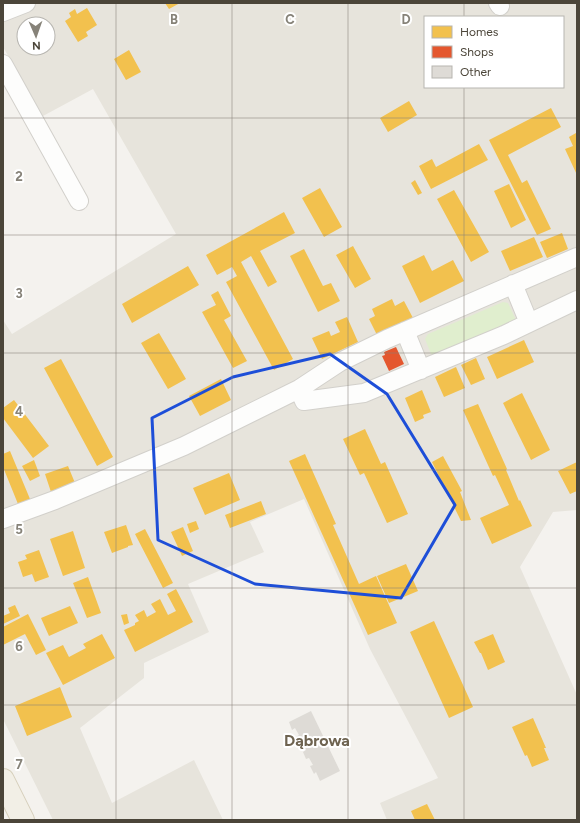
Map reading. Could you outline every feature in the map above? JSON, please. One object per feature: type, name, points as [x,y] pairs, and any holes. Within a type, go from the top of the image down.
[{"type":"main road","points":[[3,780],[22,820]]},
{"type":"street","points":[[3,12],[26,3]]},
{"type":"street","points":[[3,64],[79,201]]},
{"type":"street","points":[[3,519],[55,500],[184,446],[299,389],[340,362],[405,331],[577,257]]},
{"type":"street","points":[[513,284],[529,323]]},
{"type":"street","points":[[299,389],[304,401],[364,393],[504,335],[577,300]]},
{"type":"street","points":[[405,331],[421,370]]},
{"type":"highlighted area","points":[[330,354],[387,394],[455,505],[401,598],[255,584],[158,540],[152,418],[233,377]]},
{"type":"shaded area","points":[[3,3],[577,3],[577,510],[553,512],[520,567],[577,695],[577,820],[387,820],[380,803],[438,778],[370,649],[304,499],[250,522],[264,552],[188,584],[209,632],[144,663],[144,678],[80,728],[112,803],[194,760],[223,820],[53,820],[3,719],[3,320],[12,334],[176,234],[93,89],[43,116],[3,47]]},
{"type":"green space","points":[[503,302],[508,303],[516,320],[438,356],[431,354],[425,339],[428,334]]},
{"type":"building: Homes","points":[[165,3],[180,3],[169,9]]},
{"type":"building: Homes","points":[[87,8],[97,25],[86,32],[88,36],[78,42],[65,21],[71,17],[69,13],[75,9],[77,14]]},
{"type":"building: Homes","points":[[129,50],[141,72],[126,80],[114,59]]},
{"type":"building: Homes","points":[[409,101],[417,115],[388,132],[380,118]]},
{"type":"building: Homes","points":[[551,108],[561,127],[508,155],[522,183],[527,180],[551,229],[537,235],[489,140]]},
{"type":"building: Homes","points":[[576,133],[577,175],[565,149],[573,146],[569,137]]},
{"type":"building: Homes","points":[[479,144],[488,160],[431,189],[419,166],[432,159],[436,167]]},
{"type":"building: Homes","points":[[415,180],[422,193],[418,195],[411,183]]},
{"type":"building: Homes","points":[[509,184],[526,220],[511,228],[494,191]]},
{"type":"building: Homes","points":[[320,188],[342,227],[324,237],[302,198]]},
{"type":"building: Homes","points":[[454,190],[489,252],[471,262],[437,199]]},
{"type":"building: Homes","points":[[284,212],[295,233],[260,251],[277,282],[268,287],[251,256],[241,262],[293,359],[274,370],[226,282],[237,276],[232,267],[217,275],[206,255]]},
{"type":"building: Homes","points":[[562,233],[568,249],[547,258],[540,242]]},
{"type":"building: Homes","points":[[534,237],[543,257],[510,271],[501,251]]},
{"type":"building: Homes","points":[[353,246],[371,279],[355,288],[336,255]]},
{"type":"building: Homes","points":[[304,249],[323,286],[331,283],[340,301],[318,312],[290,256]]},
{"type":"building: Homes","points":[[424,255],[432,271],[453,260],[464,281],[420,303],[402,266]]},
{"type":"building: Homes","points":[[188,266],[199,285],[132,323],[122,304]]},
{"type":"building: Homes","points":[[218,291],[231,316],[224,320],[247,361],[233,368],[202,312],[216,305],[211,295]]},
{"type":"building: Homes","points":[[392,299],[395,306],[404,301],[413,318],[377,335],[369,319],[375,316],[372,309]]},
{"type":"building: Homes","points":[[347,317],[358,342],[322,359],[312,338],[329,331],[331,336],[340,332],[335,322]]},
{"type":"building: Homes","points":[[159,333],[186,379],[168,389],[141,343]]},
{"type":"building: Homes","points":[[524,340],[534,362],[497,379],[487,357]]},
{"type":"building: Homes","points":[[476,358],[485,379],[471,385],[461,365]]},
{"type":"building: Homes","points":[[61,359],[113,457],[97,466],[44,368]]},
{"type":"building: Homes","points":[[456,367],[465,388],[444,397],[435,377]]},
{"type":"building: Homes","points":[[221,379],[231,400],[200,416],[189,396]]},
{"type":"building: Homes","points":[[422,390],[431,412],[423,415],[424,418],[415,422],[405,398]]},
{"type":"building: Homes","points":[[522,393],[550,450],[531,460],[503,403]]},
{"type":"building: Homes","points":[[14,400],[49,446],[33,458],[3,418],[3,408]]},
{"type":"building: Homes","points":[[478,404],[507,469],[506,470],[519,501],[520,500],[532,526],[492,544],[480,518],[509,505],[495,475],[493,476],[463,410]]},
{"type":"building: Homes","points":[[365,429],[381,464],[385,462],[408,514],[387,523],[364,473],[360,475],[343,439]]},
{"type":"building: Homes","points":[[10,451],[30,499],[18,504],[3,467],[3,454]]},
{"type":"building: Homes","points":[[305,454],[336,524],[333,525],[359,584],[376,576],[397,623],[368,635],[289,461]]},
{"type":"building: Homes","points":[[443,456],[462,491],[460,492],[471,520],[461,521],[432,462]]},
{"type":"building: Homes","points":[[34,460],[40,476],[30,481],[22,466]]},
{"type":"building: Homes","points":[[577,462],[577,491],[570,494],[558,471]]},
{"type":"building: Homes","points":[[68,466],[75,483],[51,492],[45,474]]},
{"type":"building: Homes","points":[[229,473],[240,500],[205,515],[193,488]]},
{"type":"building: Homes","points":[[261,501],[266,514],[230,528],[225,515]]},
{"type":"building: Homes","points":[[196,521],[199,529],[190,533],[187,524]]},
{"type":"building: Homes","points":[[126,525],[133,545],[112,553],[104,532]]},
{"type":"building: Homes","points":[[183,527],[193,551],[182,556],[171,532]]},
{"type":"building: Homes","points":[[145,529],[173,583],[163,588],[135,534]]},
{"type":"building: Homes","points":[[73,531],[85,568],[63,576],[50,539]]},
{"type":"building: Homes","points":[[39,550],[49,577],[35,582],[32,574],[23,577],[18,562],[27,559],[25,555]]},
{"type":"building: Homes","points":[[406,564],[418,591],[389,603],[377,576]]},
{"type":"building: Homes","points":[[88,577],[101,613],[87,618],[73,583]]},
{"type":"building: Homes","points":[[176,589],[193,622],[135,652],[124,630],[135,625],[135,623],[139,621],[135,615],[144,610],[147,617],[156,612],[151,604],[160,599],[168,615],[176,611],[167,594]]},
{"type":"building: Homes","points":[[15,605],[20,616],[3,624],[3,616],[10,613],[8,608]]},
{"type":"building: Homes","points":[[70,606],[78,623],[49,636],[41,618]]},
{"type":"building: Homes","points":[[28,614],[46,650],[36,655],[25,634],[3,645],[3,627]]},
{"type":"building: Homes","points":[[127,614],[129,623],[124,625],[121,615]]},
{"type":"building: Homes","points":[[434,621],[473,707],[449,718],[410,632]]},
{"type":"building: Homes","points":[[102,634],[115,658],[63,685],[46,653],[63,645],[69,657],[86,648],[83,644]]},
{"type":"building: Homes","points":[[493,634],[505,662],[488,670],[481,653],[474,642]]},
{"type":"building: Homes","points":[[60,687],[72,717],[27,736],[15,706]]},
{"type":"building: Homes","points":[[533,718],[546,748],[544,748],[549,760],[532,767],[527,755],[525,756],[512,727]]},
{"type":"building: Homes","points":[[427,804],[435,820],[415,820],[411,811]]},
{"type":"building: Shops","points":[[396,347],[404,364],[389,371],[382,356],[385,355],[384,352]]},
{"type":"building: Other","points":[[311,711],[340,771],[320,781],[316,772],[314,774],[310,766],[313,765],[309,758],[306,759],[303,752],[306,750],[302,743],[299,744],[296,737],[299,735],[295,728],[292,730],[289,722]]},
{"type":"district","name":"Dąbrowa","points":[[317,740]]}]
